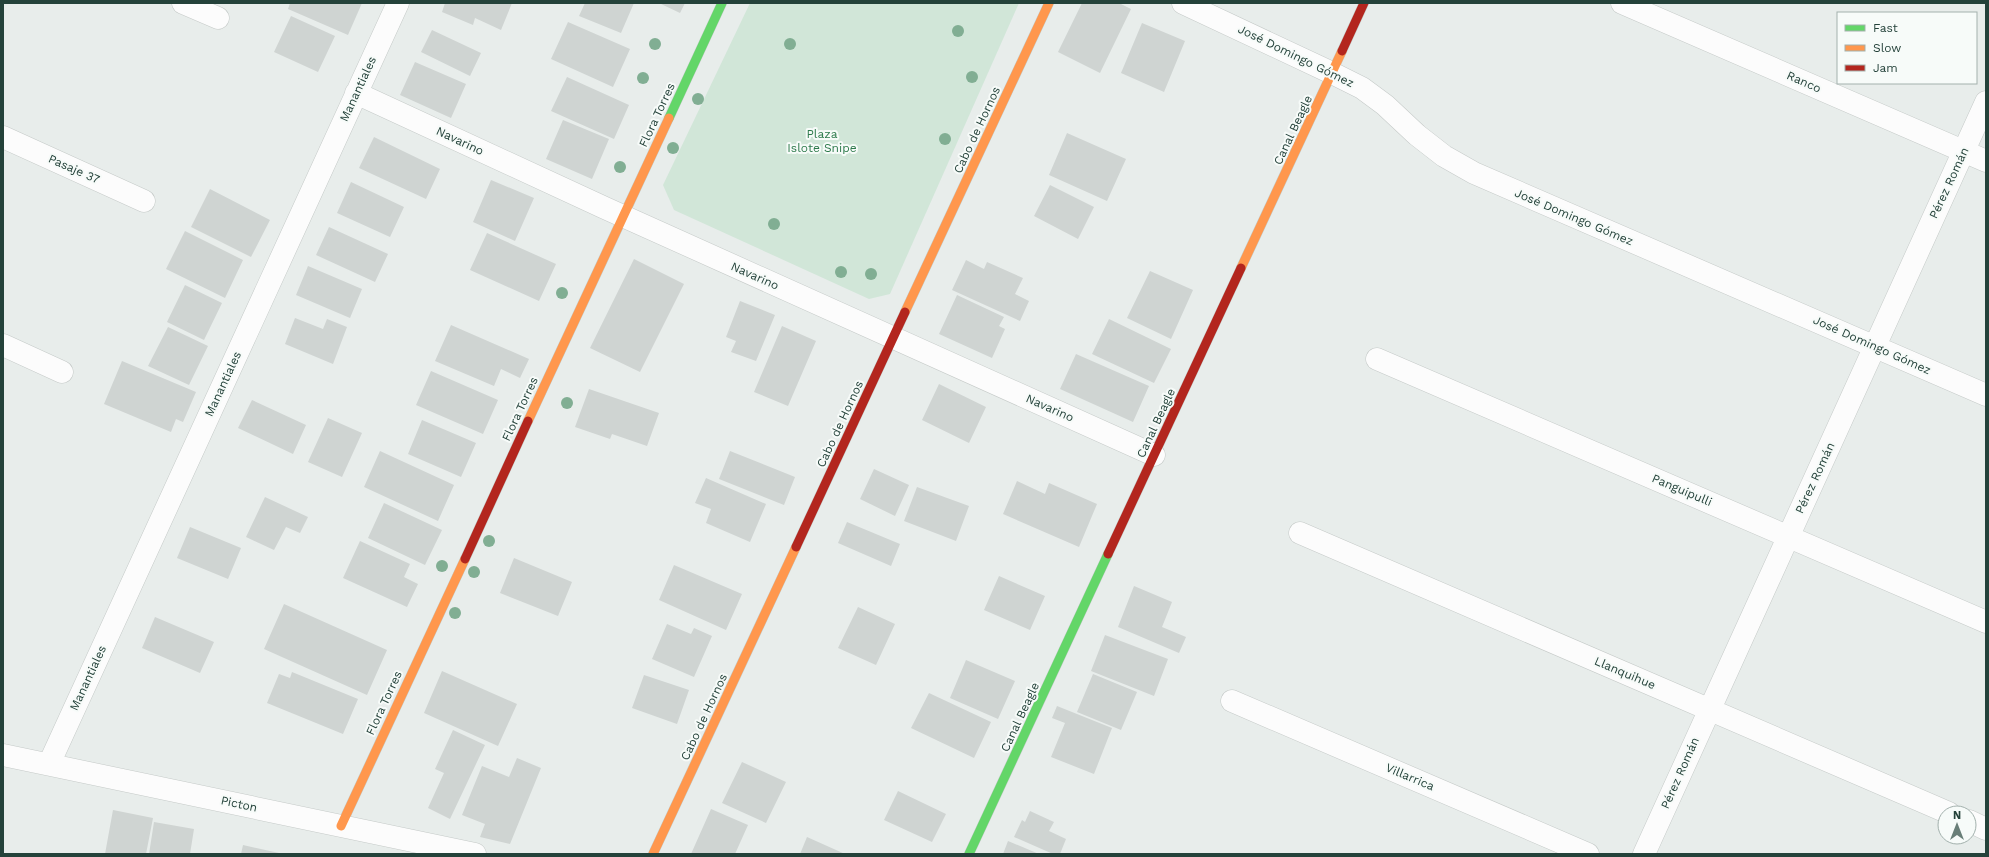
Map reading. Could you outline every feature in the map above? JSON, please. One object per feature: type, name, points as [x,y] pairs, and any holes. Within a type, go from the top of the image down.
[{"type":"street","points":[[183,3],[218,18]]},
{"type":"street","name":"Manantiales","points":[[49,764],[398,3]]},
{"type":"street","name":"Flora Torres","points":[[341,826],[722,3]]},
{"type":"street","name":"Cabo de Hornos","points":[[653,854],[1049,3]]},
{"type":"street","name":"José Domingo Gómez","points":[[1183,3],[1362,88],[1385,105],[1417,135],[1444,156],[1474,173],[1986,395]]},
{"type":"street","name":"Canal Beagle","points":[[969,854],[1364,3]]},
{"type":"street","name":"Ranco","points":[[1622,3],[1986,161]]},
{"type":"street","name":"Navarino","points":[[356,93],[623,216],[1154,455]]},
{"type":"street","name":"Pérez Román","points":[[1644,854],[1986,102]]},
{"type":"street","name":"Pasaje 37","points":[[3,137],[144,200]]},
{"type":"street","points":[[3,345],[62,372]]},
{"type":"street","name":"Panguipulli","points":[[1377,359],[1986,622]]},
{"type":"street","name":"Llanquihue","points":[[1300,533],[1937,807]]},
{"type":"street","name":"Villarrica","points":[[1232,700],[1588,854]]},
{"type":"street","name":"Picton","points":[[3,755],[341,826],[415,848],[475,854]]},
{"type":"green space","name":"Plaza Islote Snipe","points":[[750,3],[1019,3],[890,294],[869,299],[674,210],[663,185]]},
{"type":"building","points":[[290,3],[362,3],[348,35],[288,9]]},
{"type":"building","points":[[445,3],[512,3],[501,30],[475,18],[473,25],[442,12]]},
{"type":"building","points":[[585,3],[634,3],[621,33],[579,16]]},
{"type":"building","points":[[659,3],[685,3],[680,13]]},
{"type":"building","points":[[1082,3],[1119,3],[1131,9],[1100,73],[1058,52]]},
{"type":"building","points":[[291,16],[335,36],[318,72],[274,52]]},
{"type":"building","points":[[568,22],[630,49],[613,87],[551,59]]},
{"type":"building","points":[[1142,23],[1185,41],[1164,92],[1121,73]]},
{"type":"building","points":[[432,30],[481,53],[470,76],[421,52]]},
{"type":"building","points":[[415,62],[466,84],[451,118],[400,95]]},
{"type":"building","points":[[567,77],[629,105],[614,139],[551,111]]},
{"type":"building","points":[[563,120],[609,139],[592,179],[546,159]]},
{"type":"building","points":[[1067,133],[1126,159],[1107,201],[1049,175]]},
{"type":"building","points":[[374,137],[440,169],[426,199],[359,168]]},
{"type":"building","points":[[491,180],[534,198],[515,241],[473,222]]},
{"type":"building","points":[[351,182],[404,207],[390,237],[337,213]]},
{"type":"building","points":[[1050,185],[1094,207],[1078,239],[1034,216]]},
{"type":"building","points":[[210,189],[270,220],[251,257],[191,227]]},
{"type":"building","points":[[329,227],[388,254],[375,282],[316,255]]},
{"type":"building","points":[[185,231],[243,260],[225,298],[166,269]]},
{"type":"building","points":[[487,233],[556,264],[539,301],[470,270]]},
{"type":"building","points":[[634,259],[684,284],[640,372],[590,348]]},
{"type":"building","points":[[966,260],[984,269],[987,262],[1023,278],[1015,294],[1029,301],[1020,321],[952,290]]},
{"type":"building","points":[[308,266],[362,289],[350,318],[296,295]]},
{"type":"building","points":[[1150,271],[1193,290],[1171,339],[1127,318]]},
{"type":"building","points":[[185,285],[222,303],[204,340],[167,322]]},
{"type":"building","points":[[957,295],[1004,317],[999,326],[1005,329],[992,358],[939,334]]},
{"type":"building","points":[[740,301],[775,315],[756,361],[731,352],[736,341],[726,337]]},
{"type":"building","points":[[295,318],[323,329],[327,319],[347,327],[333,364],[285,344]]},
{"type":"building","points":[[1109,319],[1171,349],[1154,383],[1092,354]]},
{"type":"building","points":[[451,325],[529,359],[520,378],[501,369],[494,386],[435,361]]},
{"type":"building","points":[[782,326],[816,341],[788,406],[754,392]]},
{"type":"building","points":[[168,327],[208,346],[189,385],[148,366]]},
{"type":"building","points":[[1076,354],[1149,386],[1133,422],[1060,389]]},
{"type":"building","points":[[122,361],[196,392],[183,422],[176,419],[171,432],[104,404]]},
{"type":"building","points":[[431,371],[498,400],[483,434],[416,405]]},
{"type":"building","points":[[939,384],[986,407],[969,443],[922,420]]},
{"type":"building","points":[[589,389],[659,413],[647,446],[612,434],[610,439],[575,427]]},
{"type":"building","points":[[252,400],[306,425],[293,454],[238,428]]},
{"type":"building","points":[[328,418],[362,433],[342,477],[308,462]]},
{"type":"building","points":[[422,420],[476,443],[461,477],[408,454]]},
{"type":"building","points":[[380,451],[454,485],[438,521],[364,487]]},
{"type":"building","points":[[730,451],[795,477],[784,505],[719,479]]},
{"type":"building","points":[[874,469],[909,485],[895,516],[860,499]]},
{"type":"building","points":[[706,478],[766,504],[750,542],[706,523],[711,509],[695,503]]},
{"type":"building","points":[[1017,481],[1045,494],[1049,483],[1097,504],[1079,547],[1003,514]]},
{"type":"building","points":[[917,487],[969,506],[956,541],[904,521]]},
{"type":"building","points":[[265,497],[308,517],[300,533],[286,527],[274,550],[246,537]]},
{"type":"building","points":[[384,503],[442,530],[425,565],[368,538]]},
{"type":"building","points":[[847,522],[900,544],[891,566],[838,543]]},
{"type":"building","points":[[190,527],[241,548],[228,579],[177,558]]},
{"type":"building","points":[[360,541],[410,564],[404,577],[418,584],[407,607],[343,578]]},
{"type":"building","points":[[514,558],[572,582],[558,616],[500,593]]},
{"type":"building","points":[[674,565],[742,594],[726,630],[659,600]]},
{"type":"building","points":[[999,576],[1045,596],[1030,630],[984,610]]},
{"type":"building","points":[[1134,586],[1172,602],[1162,627],[1186,637],[1179,653],[1118,627]]},
{"type":"building","points":[[284,604],[387,650],[367,695],[264,649]]},
{"type":"building","points":[[858,607],[895,624],[876,665],[838,648]]},
{"type":"building","points":[[155,617],[214,642],[200,673],[142,648]]},
{"type":"building","points":[[667,624],[691,634],[694,628],[712,636],[694,677],[652,659]]},
{"type":"building","points":[[1105,635],[1168,659],[1154,696],[1091,671]]},
{"type":"building","points":[[966,660],[1015,681],[998,719],[950,698]]},
{"type":"building","points":[[442,671],[517,704],[498,746],[424,713]]},
{"type":"building","points":[[292,672],[358,699],[343,734],[267,703],[279,674],[290,678]]},
{"type":"building","points":[[1093,674],[1137,692],[1121,730],[1077,712]]},
{"type":"building","points":[[644,675],[689,690],[677,724],[632,708]]},
{"type":"building","points":[[929,693],[991,722],[974,758],[911,728]]},
{"type":"building","points":[[1057,706],[1112,728],[1094,774],[1051,757],[1065,723],[1052,718]]},
{"type":"building","points":[[453,730],[485,745],[450,819],[428,808],[444,773],[435,769]]},
{"type":"building","points":[[517,758],[541,768],[510,844],[480,837],[485,824],[462,815],[482,766],[509,777]]},
{"type":"building","points":[[742,762],[786,782],[766,823],[722,803]]},
{"type":"building","points":[[898,791],[946,814],[932,842],[884,820]]},
{"type":"building","points":[[711,809],[748,825],[735,854],[691,854]]},
{"type":"building","points":[[113,810],[153,818],[146,854],[105,854]]},
{"type":"building","points":[[1030,811],[1054,822],[1049,831],[1066,839],[1060,854],[1053,854],[1014,837],[1022,820],[1025,822]]},
{"type":"building","points":[[154,822],[194,829],[190,854],[149,854]]},
{"type":"building","points":[[807,837],[845,854],[800,854]]},
{"type":"building","points":[[1008,841],[1039,854],[1003,854]]},
{"type":"building","points":[[243,845],[279,853],[279,854],[241,854]]},
{"type":"traffic: fast","points":[[669,118],[722,3]]},
{"type":"traffic: fast","points":[[969,854],[1108,554]]},
{"type":"traffic: slow","points":[[905,312],[1049,3]]},
{"type":"traffic: slow","points":[[1241,268],[1342,51]]},
{"type":"traffic: slow","points":[[528,421],[669,118]]},
{"type":"traffic: slow","points":[[653,854],[796,547]]},
{"type":"traffic: slow","points":[[341,826],[465,559]]},
{"type":"traffic: jam","points":[[1342,51],[1364,3]]},
{"type":"traffic: jam","points":[[1108,554],[1241,268]]},
{"type":"traffic: jam","points":[[796,547],[905,312]]},
{"type":"traffic: jam","points":[[465,559],[528,421]]}]
